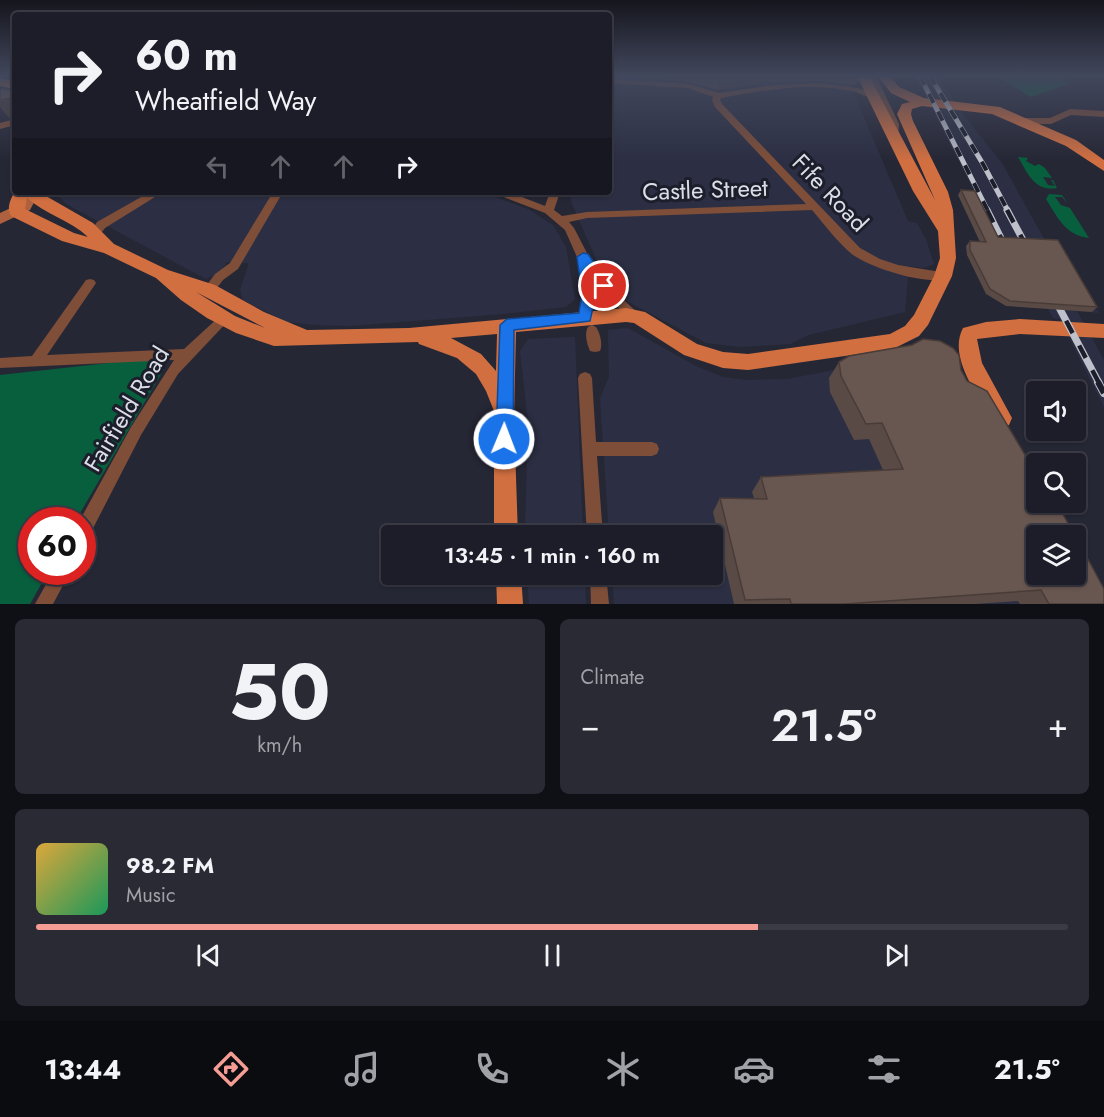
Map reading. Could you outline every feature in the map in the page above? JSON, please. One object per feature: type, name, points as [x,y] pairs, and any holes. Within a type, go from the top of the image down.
[{"type":"main road","points":[[877,104],[921,191],[946,231]]},
{"type":"main road","points":[[162,274],[184,295],[224,319],[254,333],[274,338],[409,335],[507,325],[589,324],[634,315],[692,350],[723,360],[748,362],[795,357],[893,341],[912,332],[921,320],[943,276],[948,258],[945,210],[937,182],[904,114],[907,106],[913,104]]},
{"type":"main road","points":[[947,104],[981,107],[1025,122],[1084,151],[1104,156]]},
{"type":"main road","points":[[1084,151],[1104,167]]},
{"type":"main road","points":[[26,195],[17,204],[17,212],[68,237],[92,232]]},
{"type":"main road","points":[[31,195],[92,232],[110,249],[162,274],[209,290],[257,317],[313,338]]},
{"type":"main road","points":[[506,525],[504,418],[507,325]]},
{"type":"main road","points":[[1014,439],[968,352],[967,340],[970,333],[987,328],[1033,327],[1104,331]]},
{"type":"main road","points":[[409,335],[447,343],[465,352],[490,377],[498,393],[504,418]]},
{"type":"main road","points":[[509,585],[510,604]]},
{"type":"street","name":"Fife Road","points":[[718,104],[850,246],[868,258],[924,275],[943,276]]},
{"type":"street","points":[[886,104],[895,124],[895,137]]},
{"type":"street","points":[[1025,122],[1051,121],[1070,112],[1104,114]]},
{"type":"street","points":[[92,232],[153,195]]},
{"type":"street","points":[[209,290],[219,277],[234,266],[276,195]]},
{"type":"street","points":[[508,195],[549,211],[562,220],[574,234],[583,257],[589,294],[589,324],[595,347]]},
{"type":"street","points":[[549,211],[554,195]]},
{"type":"street","name":"Castle Street","points":[[562,220],[587,215],[814,207]]},
{"type":"street","points":[[0,219],[17,212]]},
{"type":"street","points":[[583,257],[610,294],[634,315]]},
{"type":"street","points":[[36,362],[90,284]]},
{"type":"street","name":"Fairfield Road","points":[[95,507],[136,431],[173,370],[224,319]]},
{"type":"street","points":[[0,363],[187,354]]},
{"type":"street","points":[[586,383],[594,525]]},
{"type":"street","points":[[589,449],[652,448]]},
{"type":"street","points":[[44,604],[55,585]]},
{"type":"street","points":[[599,585],[600,604]]},
{"type":"shaded area","points":[[612,104],[858,104],[908,221],[917,223],[926,239],[934,264],[923,268],[909,266],[905,312],[809,335],[790,344],[740,347],[706,343],[621,298],[604,277],[572,204],[570,195],[612,195]]},
{"type":"shaded area","points":[[930,104],[956,104],[1002,163],[1047,244],[1099,313],[1077,311],[1104,360],[1104,407],[1060,319],[1053,318],[1048,309],[967,255],[966,246],[987,247],[1001,243]]},
{"type":"shaded area","points":[[58,195],[489,195],[528,209],[553,225],[566,247],[575,299],[566,307],[503,314],[350,326],[286,322],[243,300],[240,290],[249,263],[227,262],[220,273],[206,279],[66,204]]},
{"type":"shaded area","points":[[628,328],[696,366],[723,377],[746,380],[788,379],[889,359],[1027,525],[1026,585],[1054,585],[1084,604],[614,604],[613,585],[723,585],[723,525],[608,525],[600,398],[609,377],[608,330]]},
{"type":"shaded area","points":[[575,337],[583,525],[525,525],[528,422],[520,351],[528,339]]},
{"type":"shaded area","points":[[528,585],[585,585],[586,604],[529,604]]},
{"type":"green space","points":[[1018,157],[1028,158],[1026,161],[1045,168],[1052,178],[1043,177],[1048,185],[1055,186],[1051,180],[1053,180],[1057,188],[1049,189],[1038,184],[1029,175]]},
{"type":"green space","points":[[1049,194],[1062,195],[1068,204],[1062,197],[1055,197],[1061,205],[1070,208],[1089,238],[1074,233],[1063,224],[1046,199]]},
{"type":"green space","points":[[145,359],[164,369],[84,507],[18,507],[18,585],[41,585],[30,604],[0,604],[0,375]]},
{"type":"building","points":[[961,190],[975,191],[998,237],[1058,240],[1097,307],[1010,301],[990,289],[970,250],[970,241],[986,242]]},
{"type":"building","points":[[923,339],[940,341],[953,348],[959,355],[961,370],[967,381],[987,391],[1026,457],[1026,513],[1062,513],[1069,525],[1026,525],[1026,585],[1086,585],[1086,556],[1104,589],[1104,604],[1049,604],[1041,590],[845,604],[791,604],[790,599],[745,600],[720,498],[767,499],[761,477],[903,469],[882,423],[866,424],[841,376],[839,362],[849,356],[912,345]]},
{"type":"railway","points":[[934,104],[988,211]]},
{"type":"railway","points":[[947,104],[1008,211]]},
{"type":"railway","points":[[987,210],[1003,242]]},
{"type":"railway","points":[[1007,210],[1030,253]]},
{"type":"railway","points":[[1053,296],[1099,383]]},
{"type":"railway","points":[[1098,382],[1104,393]]},
{"type":"route","points":[[504,439],[507,325],[585,318],[589,294],[583,257],[604,286]]}]
